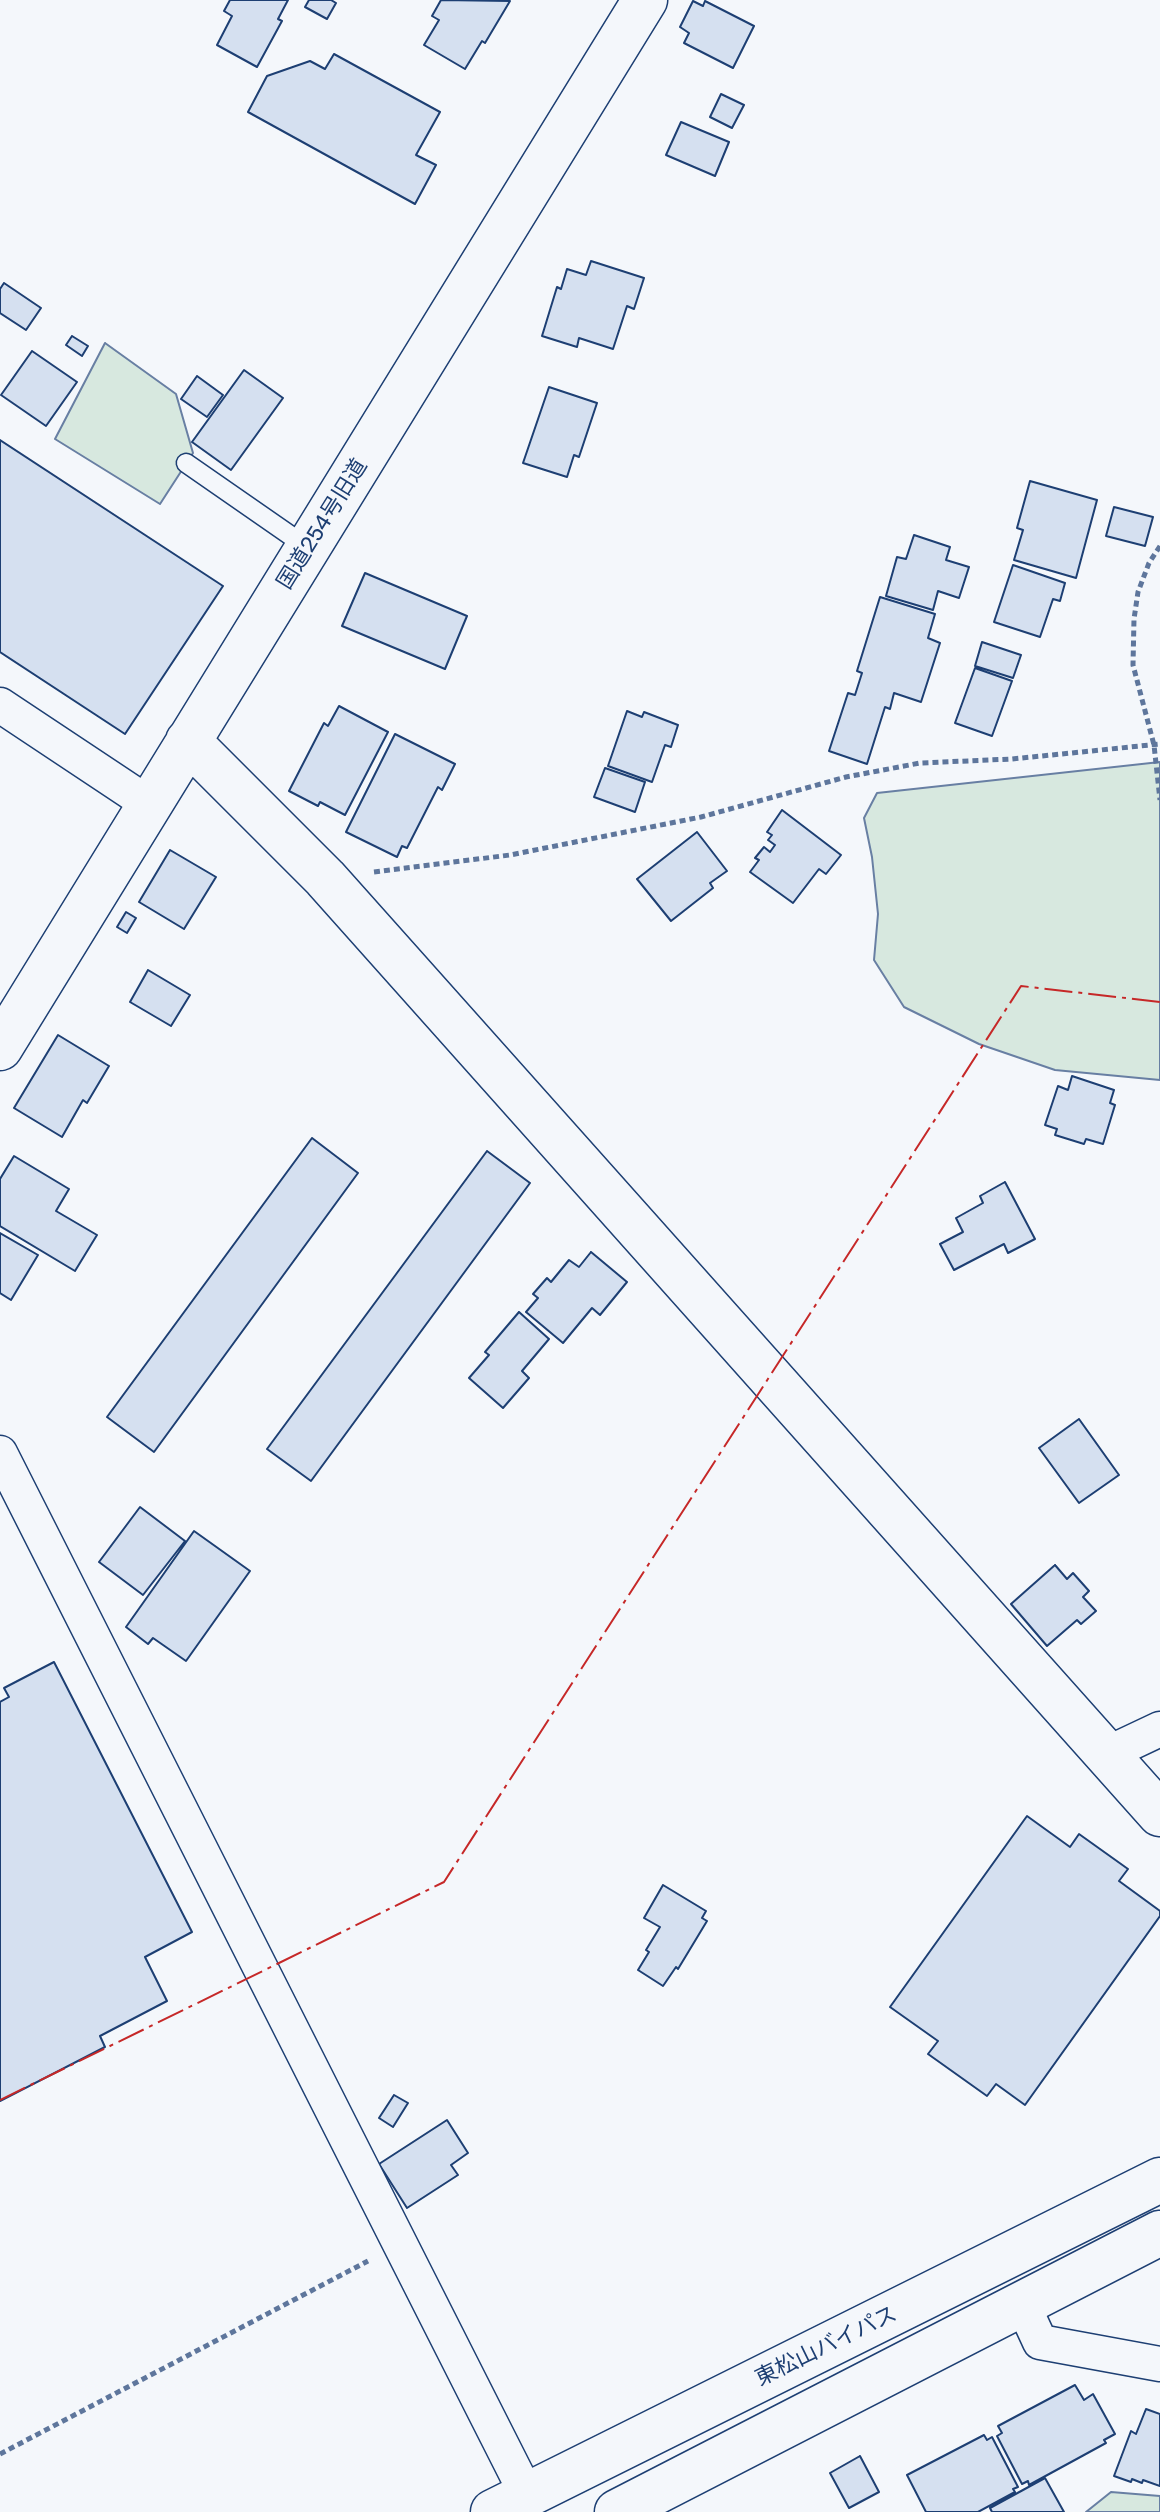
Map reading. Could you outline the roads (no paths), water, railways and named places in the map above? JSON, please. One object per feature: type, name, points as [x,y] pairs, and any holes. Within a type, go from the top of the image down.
[{"type":"main road","name":"国道254号旧道","points":[[0,1048],[645,0]]},
{"type":"main road","points":[[188,741],[325,878],[1160,1814]]},
{"type":"main road","name":"東松山バイパス","points":[[510,2504],[1160,2180]]},
{"type":"main road","points":[[617,2512],[1160,2233]]},
{"type":"street","points":[[0,705],[149,804]]},
{"type":"street","points":[[0,1453],[400,2245],[510,2504]]},
{"type":"street","points":[[1107,1754],[1160,1729]]},
{"type":"street","points":[[1022,2303],[1040,2342],[1160,2364]]},
{"type":"lane","points":[[186,463],[307,547]]}]
